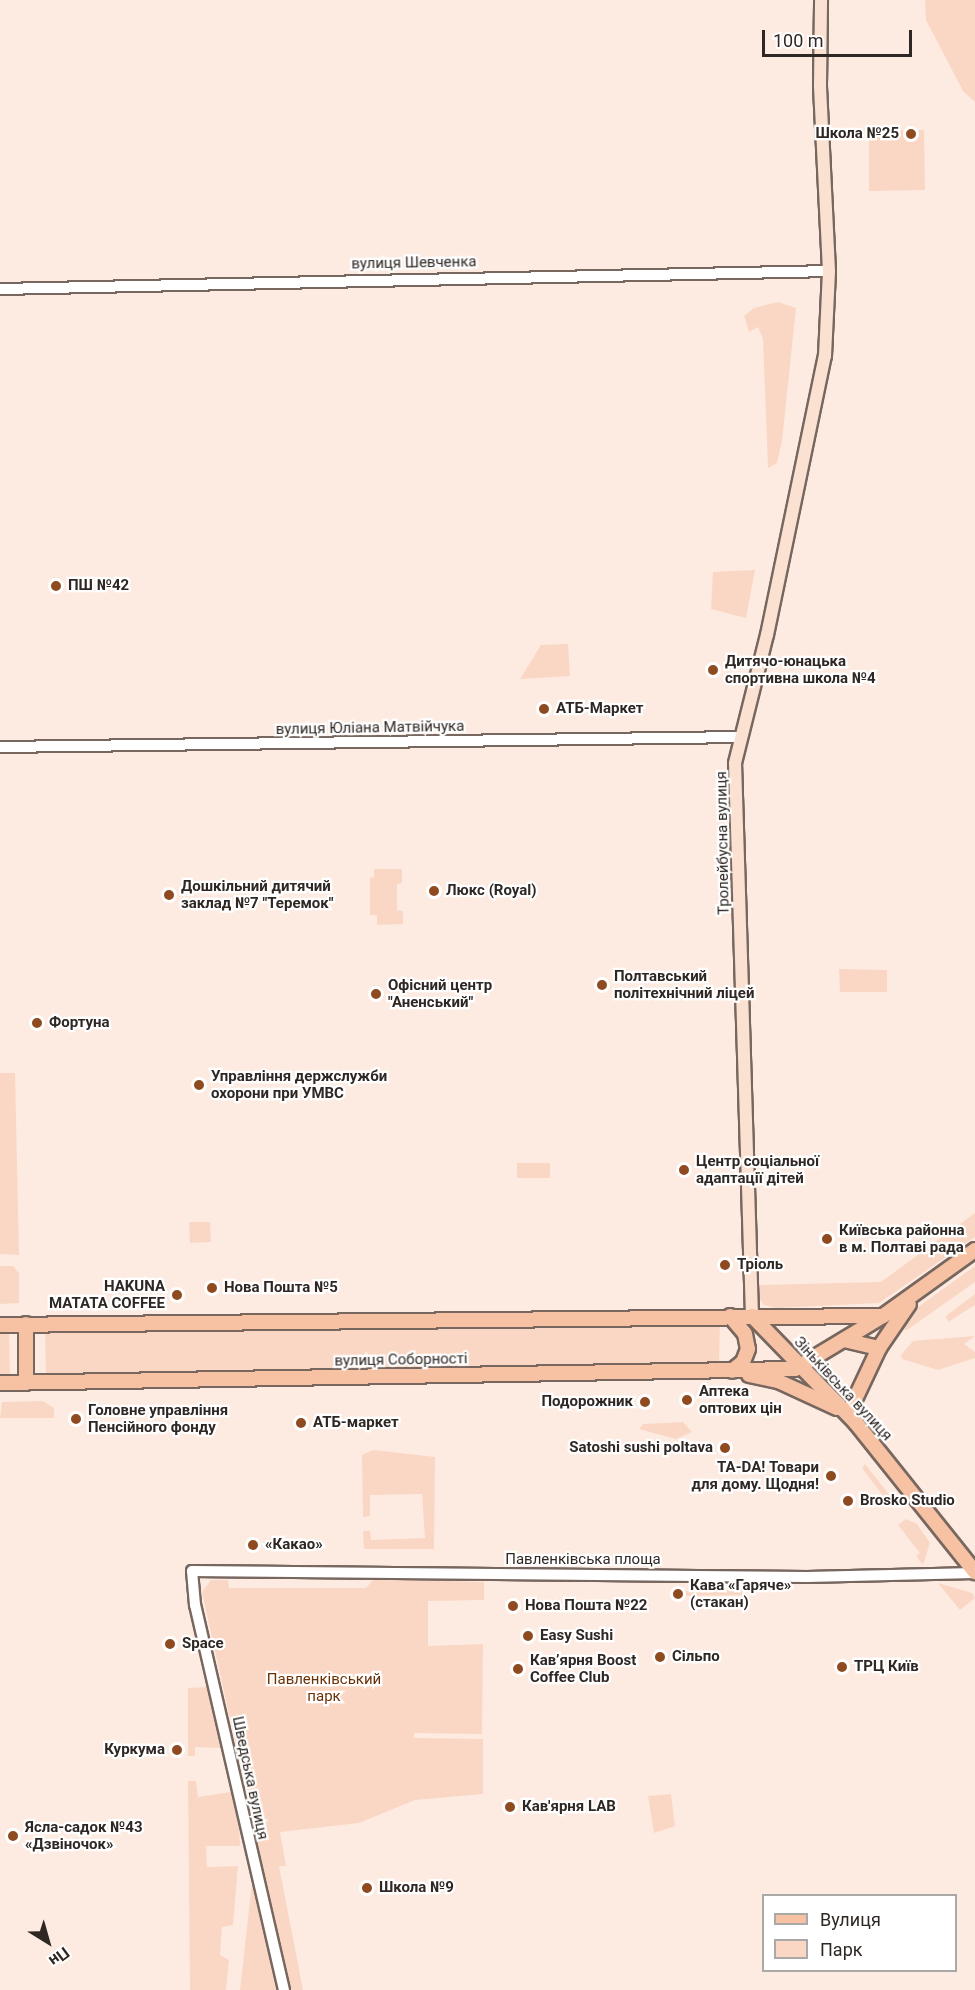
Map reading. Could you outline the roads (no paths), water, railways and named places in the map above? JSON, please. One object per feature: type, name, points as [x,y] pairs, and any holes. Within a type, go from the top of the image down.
[{"type":"main road","name":"Тролейбусна вулиця","points":[[752,1316],[735,763],[767,635],[825,356],[829,271],[821,0]]},
{"type":"main road","points":[[801,1366],[883,1316],[975,1250]]},
{"type":"main road","points":[[732,1371],[778,1382],[848,1414],[879,1348],[898,1317],[924,1287]]},
{"type":"main road","points":[[730,1316],[745,1334],[748,1348],[742,1362],[732,1371]]},
{"type":"main road","name":"Зіньківська вулиця","points":[[752,1316],[848,1414],[975,1572]]},
{"type":"main road","points":[[0,1325],[883,1316]]},
{"type":"main road","points":[[26,1324],[26,1383]]},
{"type":"main road","points":[[844,1340],[879,1348]]},
{"type":"main road","name":"вулиця Соборності","points":[[0,1383],[732,1371],[801,1366]]},
{"type":"street","name":"вулиця Шевченка","points":[[0,289],[829,271]]},
{"type":"street","name":"вулиця Юліана Матвійчука","points":[[0,747],[741,737]]},
{"type":"street","name":"Павленківська площа","points":[[192,1571],[807,1577],[975,1572]]},
{"type":"street","name":"Шведська вулиця","points":[[192,1571],[195,1605],[284,1990]]},
{"type":"place","name":"Школа №25","points":[[911,134]]},
{"type":"place","name":"ПШ №42","points":[[56,586]]},
{"type":"place","name":"Дитячо-юнацька спортивна школа №4","points":[[713,670]]},
{"type":"place","name":"АТБ-Маркет","points":[[544,709]]},
{"type":"place","name":"Люкс (Royal)","points":[[434,891]]},
{"type":"place","name":"Дошкільний дитячий заклад №7 \"Теремок\"","points":[[169,895]]},
{"type":"place","name":"Полтавський політехнічний ліцей","points":[[602,985]]},
{"type":"place","name":"Офісний центр \"Аненський\"","points":[[376,994]]},
{"type":"place","name":"Фортуна","points":[[37,1023]]},
{"type":"place","name":"Управління держслужби охорони при УМВС","points":[[199,1085]]},
{"type":"place","name":"Центр соціальної адаптації дітей","points":[[684,1170]]},
{"type":"place","name":"Київська районна в м. Полтаві рада","points":[[827,1239]]},
{"type":"place","name":"Тріоль","points":[[725,1265]]},
{"type":"place","name":"Нова Пошта №5","points":[[212,1288]]},
{"type":"place","name":"HAKUNA MATATA COFFEE","points":[[177,1295]]},
{"type":"place","name":"Аптека оптових цін","points":[[687,1400]]},
{"type":"place","name":"Подорожник","points":[[645,1402]]},
{"type":"place","name":"Головне управління Пенсійного фонду","points":[[76,1419]]},
{"type":"place","name":"АТБ-маркет","points":[[301,1423]]},
{"type":"place","name":"Satoshi sushi poltava","points":[[725,1448]]},
{"type":"place","name":"TA-DA! Товари для дому. Щодня!","points":[[831,1476]]},
{"type":"place","name":"Brosko Studio","points":[[848,1501]]},
{"type":"place","name":"«Какао»","points":[[253,1545]]},
{"type":"place","name":"Кава «Гаряче» (стакан)","points":[[678,1594]]},
{"type":"place","name":"Нова Пошта №22","points":[[513,1606]]},
{"type":"place","name":"Easy Sushi","points":[[528,1636]]},
{"type":"place","name":"Space","points":[[170,1644]]},
{"type":"place","name":"Сільпо","points":[[660,1657]]},
{"type":"place","name":"ТРЦ Київ","points":[[842,1667]]},
{"type":"place","name":"Кав’ярня Boost Coffee Club","points":[[518,1669]]},
{"type":"place","name":"Куркума","points":[[177,1750]]},
{"type":"place","name":"Кав'ярня LAB","points":[[510,1807]]},
{"type":"place","name":"Ясла-садок №43 «Дзвіночок»","points":[[13,1836]]},
{"type":"place","name":"Школа №9","points":[[367,1888]]},
{"type":"park label","name":"Павленківський парк","points":[[324,1688]]}]
